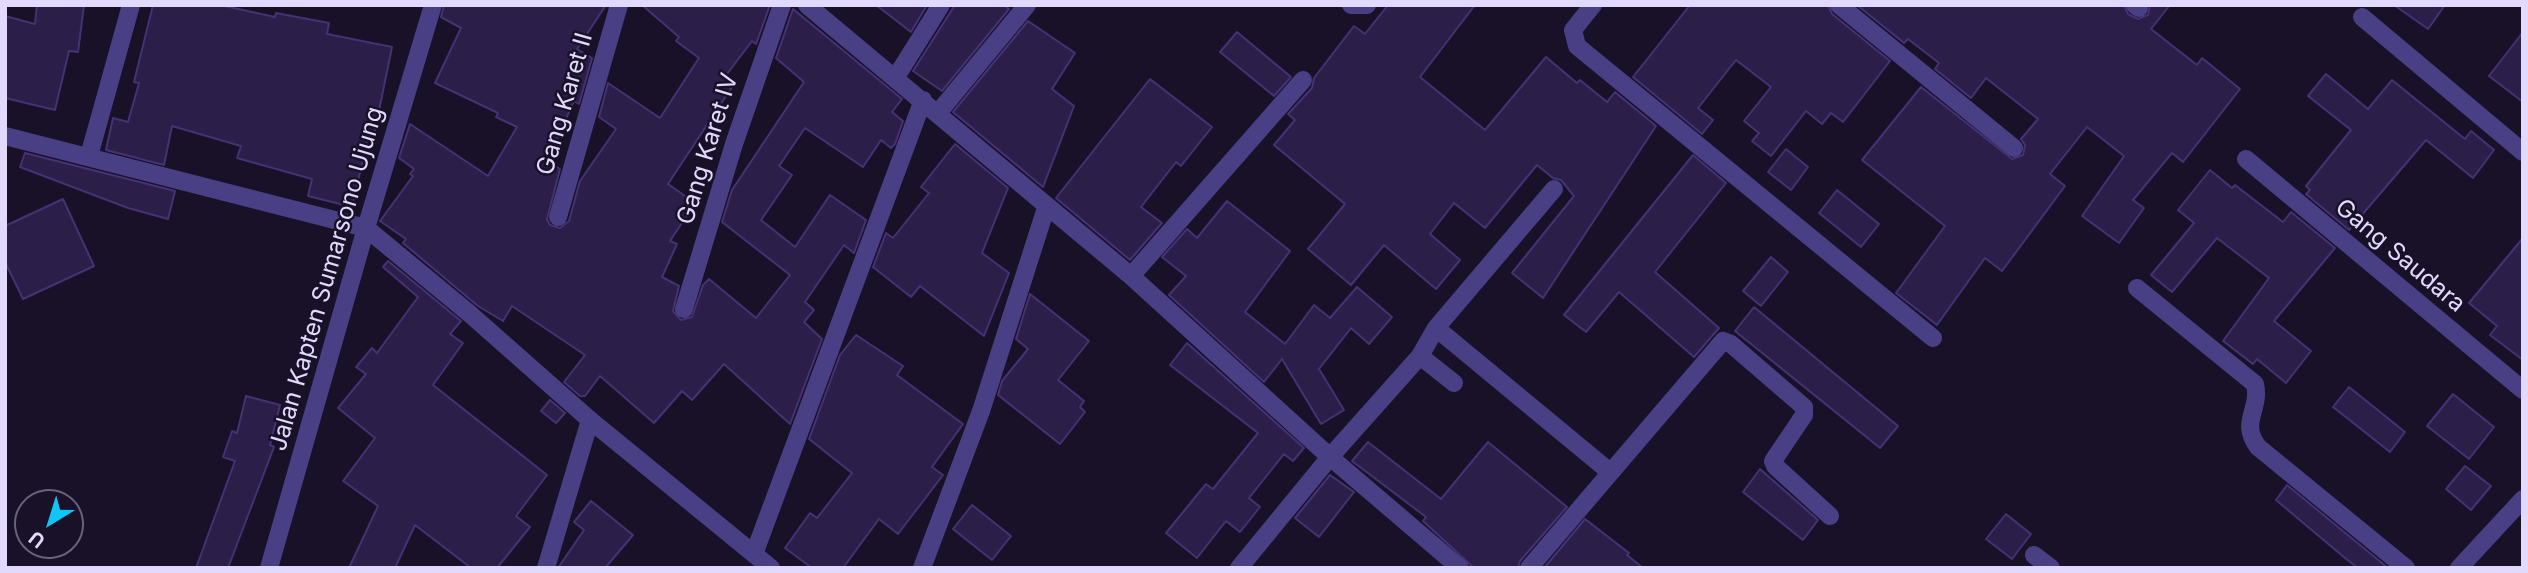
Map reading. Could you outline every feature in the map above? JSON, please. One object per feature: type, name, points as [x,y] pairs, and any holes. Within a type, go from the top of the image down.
[{"type":"street","points":[[89,156],[131,5]]},
{"type":"street","name":"Jalan Kapten Sumarsono Ujung","points":[[269,568],[433,5]]},
{"type":"street","name":"Gang Karet II","points":[[558,217],[619,5]]},
{"type":"street","name":"Gang Karet IV","points":[[684,309],[734,144],[782,5]]},
{"type":"street","points":[[807,5],[896,77],[1046,208],[1130,275],[1329,457],[1460,568]]},
{"type":"street","points":[[896,77],[941,5]]},
{"type":"street","points":[[938,113],[1027,5]]},
{"type":"street","points":[[1351,5],[1367,5]]},
{"type":"street","points":[[1593,5],[1573,30],[1577,46],[1933,338]]},
{"type":"street","points":[[1839,5],[2014,148]]},
{"type":"street","points":[[2362,17],[2523,152]]},
{"type":"street","points":[[1130,275],[1303,80]]},
{"type":"street","points":[[754,554],[923,100]]},
{"type":"street","points":[[5,136],[366,228],[470,314],[590,420],[771,568]]},
{"type":"street","name":"Gang Saudara","points":[[2246,159],[2523,390]]},
{"type":"street","points":[[1239,568],[1329,457],[1420,356],[1436,328],[1554,189]]},
{"type":"street","points":[[922,568],[981,411],[1046,208]]},
{"type":"street","points":[[2137,288],[2255,384],[2258,395],[2249,425],[2249,436],[2258,447],[2406,568]]},
{"type":"street","points":[[1436,328],[1611,472]]},
{"type":"street","points":[[1529,568],[1720,342],[1726,341],[1804,407],[1804,415],[1773,461],[1774,466],[1830,516]]},
{"type":"street","points":[[1420,356],[1454,383]]},
{"type":"street","points":[[546,568],[590,420]]},
{"type":"street","points":[[2459,568],[2523,499]]},
{"type":"street","points":[[2034,555],[2050,568]]},
{"type":"building","points":[[37,5],[84,5],[78,52],[69,51],[55,110],[5,98],[5,16],[35,24]]},
{"type":"building","points":[[153,5],[220,5],[275,17],[276,13],[329,23],[327,34],[392,47],[373,140],[368,137],[352,207],[308,196],[312,179],[237,158],[241,146],[172,126],[164,165],[106,150],[113,118],[128,122],[139,83],[134,82]]},
{"type":"building","points":[[444,5],[606,5],[577,49],[592,58],[579,104],[574,101],[547,161],[560,169],[547,219],[550,225],[560,228],[569,221],[580,181],[616,129],[599,117],[608,83],[660,118],[699,58],[676,41],[679,37],[642,5],[770,5],[756,44],[752,41],[724,78],[734,84],[668,184],[695,203],[670,241],[677,244],[662,277],[679,286],[673,311],[681,320],[692,317],[703,285],[709,279],[756,318],[790,275],[722,222],[732,190],[804,82],[776,58],[793,9],[902,99],[892,112],[903,121],[895,144],[891,148],[881,140],[863,167],[805,128],[779,166],[792,175],[761,220],[795,247],[830,195],[866,220],[854,253],[844,245],[805,302],[814,310],[804,322],[822,339],[790,424],[724,364],[692,400],[682,391],[654,423],[600,376],[585,396],[580,396],[564,382],[585,355],[512,306],[503,321],[478,306],[403,243],[406,239],[380,221],[413,176],[410,174],[414,169],[399,158],[410,124],[488,176],[517,127],[496,117],[498,113],[435,83],[461,28],[441,17]]},
{"type":"building","points":[[876,5],[927,5],[911,32]]},
{"type":"building","points":[[955,5],[1004,5],[1009,9],[942,91],[913,71]]},
{"type":"building","points":[[1388,5],[1475,5],[1420,77],[1485,130],[1546,57],[1577,83],[1580,80],[1607,102],[1615,92],[1656,126],[1543,298],[1512,273],[1574,196],[1561,180],[1553,178],[1537,165],[1485,228],[1454,203],[1430,234],[1460,260],[1436,289],[1384,245],[1351,285],[1308,249],[1345,204],[1274,145],[1295,120],[1288,114],[1312,88],[1314,78],[1354,26],[1365,34]]},
{"type":"building","points":[[1690,5],[1828,5],[1832,14],[1890,61],[1843,122],[1831,113],[1822,124],[1806,111],[1771,156],[1752,141],[1759,133],[1744,121],[1771,87],[1736,60],[1698,108],[1713,120],[1702,134],[1633,77]]},
{"type":"building","points":[[1857,5],[2124,5],[2128,14],[2138,19],[2148,15],[2150,5],[2170,5],[2151,29],[2197,65],[2202,58],[2240,89],[2183,162],[2172,153],[2133,200],[2144,208],[2119,243],[2082,216],[2124,156],[2087,127],[2050,174],[2065,186],[2002,271],[1985,258],[1937,325],[1896,293],[1945,226],[1862,160],[1921,87],[2012,159],[2023,155],[2025,145],[2021,139],[2038,119],[1986,78],[1971,98],[1935,69],[1939,63],[1908,39],[1904,43]]},
{"type":"building","points":[[2394,5],[2445,5],[2428,29]]},
{"type":"building","points":[[1028,21],[1075,53],[1052,89],[1074,106],[1043,187],[953,112]]},
{"type":"building","points":[[1237,32],[1291,77],[1274,96],[1220,52]]},
{"type":"building","points":[[2523,32],[2523,102],[2489,76]]},
{"type":"building","points":[[2326,74],[2368,109],[2392,80],[2465,139],[2471,131],[2494,150],[2473,178],[2426,140],[2349,230],[2306,194],[2310,190],[2306,186],[2351,130],[2308,96]]},
{"type":"building","points":[[1150,79],[1212,127],[1181,166],[1176,162],[1141,207],[1162,223],[1130,260],[1056,198]]},
{"type":"building","points":[[955,144],[1008,188],[982,253],[1009,273],[984,336],[920,286],[911,297],[873,267],[886,233],[893,238],[929,193],[921,187]]},
{"type":"building","points":[[1786,149],[1808,167],[1791,190],[1768,172]]},
{"type":"building","points":[[25,153],[175,191],[168,219],[128,208],[20,167]]},
{"type":"building","points":[[1693,155],[1726,183],[1655,272],[1719,328],[1694,357],[1619,292],[1586,332],[1564,315]]},
{"type":"building","points":[[2210,170],[2232,188],[2235,185],[2283,222],[2291,212],[2335,248],[2274,321],[2311,351],[2286,383],[2257,359],[2253,364],[2223,341],[2269,278],[2217,238],[2172,292],[2151,275],[2194,223],[2178,210]]},
{"type":"building","points":[[1837,190],[1879,224],[1861,247],[1819,213]]},
{"type":"building","points":[[63,199],[94,266],[23,299],[5,262],[5,226]]},
{"type":"building","points":[[1227,201],[1290,251],[1245,312],[1285,344],[1314,305],[1330,318],[1357,287],[1392,317],[1369,344],[1351,328],[1319,369],[1344,410],[1321,424],[1282,359],[1264,382],[1169,295],[1186,276],[1162,257],[1187,229],[1197,238]]},
{"type":"building","points":[[2523,238],[2523,360],[2490,335],[2497,326],[2469,303]]},
{"type":"building","points":[[1771,257],[1788,272],[1761,306],[1743,291]]},
{"type":"building","points":[[388,261],[461,321],[450,334],[463,343],[433,385],[547,475],[516,516],[530,527],[497,568],[471,568],[415,525],[395,568],[349,568],[378,506],[343,481],[375,438],[338,408],[366,374],[356,367],[372,348],[377,353],[418,297],[383,267]]},
{"type":"building","points":[[1030,294],[1089,341],[1058,380],[1084,401],[1080,407],[1085,412],[1060,444],[998,395],[1002,381],[1028,349],[1016,339]]},
{"type":"building","points":[[1754,307],[1898,426],[1880,448],[1735,331]]},
{"type":"building","points":[[856,335],[903,366],[897,375],[963,424],[932,467],[943,475],[898,534],[879,519],[843,568],[812,568],[785,548],[810,513],[817,518],[852,473],[809,439],[840,355]]},
{"type":"building","points":[[1187,343],[1304,448],[1293,461],[1284,454],[1249,498],[1260,507],[1240,532],[1226,521],[1197,558],[1166,533],[1206,484],[1213,489],[1258,433],[1170,365]]},
{"type":"building","points":[[2349,387],[2405,432],[2390,452],[2333,407]]},
{"type":"building","points":[[2453,394],[2494,427],[2469,459],[2427,426]]},
{"type":"building","points":[[246,396],[280,405],[270,445],[274,447],[228,568],[196,568],[235,461],[223,457],[232,431],[237,433]]},
{"type":"building","points":[[550,400],[565,413],[556,423],[541,411]]},
{"type":"building","points":[[1368,442],[1441,499],[1488,442],[1567,507],[1520,561],[1518,568],[1474,568],[1423,521],[1426,517],[1352,461]]},
{"type":"building","points":[[2465,466],[2491,486],[2471,510],[2446,489]]},
{"type":"building","points":[[1760,469],[1818,520],[1803,540],[1743,492]]},
{"type":"building","points":[[1330,475],[1354,492],[1319,537],[1295,518]]},
{"type":"building","points":[[2287,485],[2388,568],[2358,568],[2345,558],[2276,500]]},
{"type":"building","points":[[591,501],[633,535],[605,568],[558,568],[584,530],[574,522]]},
{"type":"building","points":[[972,505],[1011,536],[992,560],[953,529]]},
{"type":"building","points":[[2006,514],[2031,534],[2012,559],[1986,539]]},
{"type":"building","points":[[1585,519],[1629,553],[1627,555],[1643,568],[1544,568]]}]
